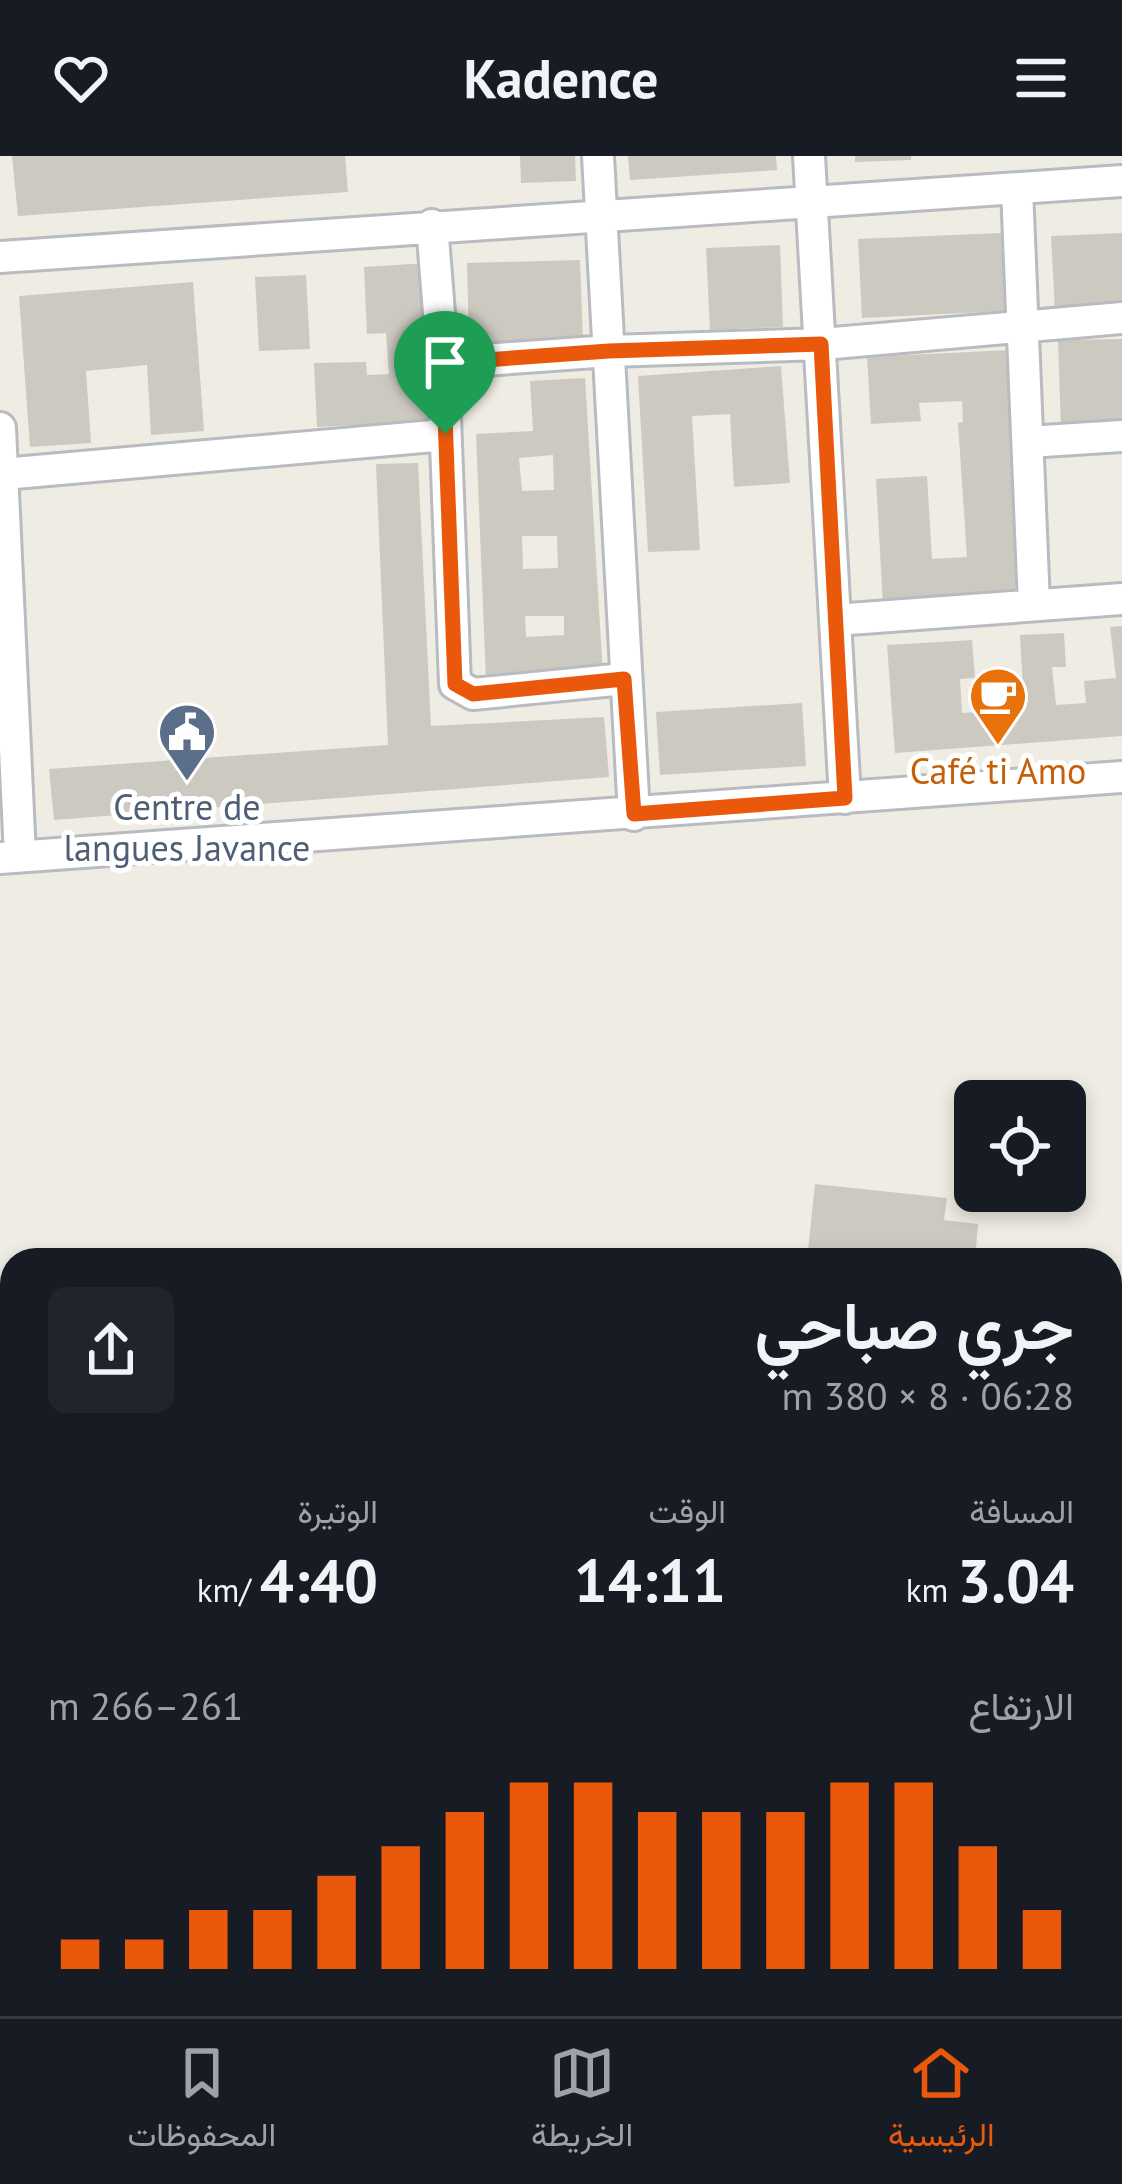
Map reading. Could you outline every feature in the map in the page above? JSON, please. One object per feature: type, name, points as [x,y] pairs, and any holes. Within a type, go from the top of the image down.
[{"type":"street","points":[[598,156],[634,814]]},
{"type":"street","points":[[809,156],[845,798]]},
{"type":"street","points":[[0,257],[1122,182]]},
{"type":"street","points":[[1017,189],[1034,605]]},
{"type":"street","points":[[432,225],[443,363],[455,684],[473,694],[624,679]]},
{"type":"street","points":[[443,363],[609,351],[821,344],[1122,318]]},
{"type":"street","points":[[0,428],[10,857],[1122,777]]},
{"type":"street","points":[[3,474],[445,434]]},
{"type":"street","points":[[1028,442],[1122,436]]},
{"type":"street","points":[[836,620],[1122,599]]},
{"type":"building","points":[[12,156],[345,156],[348,192],[18,216]]},
{"type":"building","points":[[520,156],[575,156],[576,181],[521,183]]},
{"type":"building","points":[[628,156],[776,156],[777,170],[630,180]]},
{"type":"building","points":[[855,156],[911,156],[911,160],[855,162]]},
{"type":"building","points":[[1001,233],[1005,311],[862,318],[858,239]]},
{"type":"building","points":[[1122,233],[1122,309],[1055,312],[1051,236]]},
{"type":"building","points":[[780,245],[783,327],[710,330],[706,248]]},
{"type":"building","points":[[580,260],[583,341],[469,344],[467,263]]},
{"type":"building","points":[[427,263],[436,421],[317,427],[314,363],[366,362],[367,375],[389,374],[386,333],[367,334],[364,267]]},
{"type":"building","points":[[306,275],[310,349],[259,351],[255,277]]},
{"type":"building","points":[[193,282],[204,431],[151,435],[147,365],[86,371],[91,443],[30,447],[19,296]]},
{"type":"building","points":[[1122,339],[1122,428],[1061,430],[1058,340]]},
{"type":"building","points":[[1010,350],[1016,598],[883,605],[876,479],[927,476],[932,559],[967,557],[958,423],[963,422],[962,401],[919,403],[921,421],[871,424],[867,357]]},
{"type":"building","points":[[781,366],[790,483],[734,487],[730,414],[692,416],[700,550],[648,552],[638,376]]},
{"type":"building","points":[[585,378],[603,675],[486,680],[476,434],[533,431],[530,381]],"holes":[[[553,455],[554,490],[522,491],[519,458]],[[522,536],[557,536],[558,568],[523,569]],[[525,616],[564,616],[564,635],[526,637]]]},
{"type":"building","points":[[418,463],[431,726],[604,717],[609,777],[54,820],[49,769],[388,745],[376,464]]},
{"type":"building","points":[[1122,626],[1122,736],[895,753],[887,645],[972,640],[975,678],[960,679],[962,713],[992,711],[991,691],[1023,687],[1020,635],[1064,633],[1066,667],[1052,667],[1056,705],[1086,703],[1084,681],[1116,678],[1110,627]]},
{"type":"building","points":[[802,703],[806,766],[660,775],[656,712]]},
{"type":"building","points":[[815,1184],[947,1198],[944,1220],[978,1224],[976,1248],[808,1248]]},
{"type":"place","name":"Café ti Amo","points":[[998,747]]},
{"type":"place","name":"Centre de langues Javance","points":[[187,783]]},
{"type":"route","points":[[821,344],[845,798],[634,814],[624,679],[473,694],[455,684],[445,434],[443,363],[609,351],[821,344]]}]
